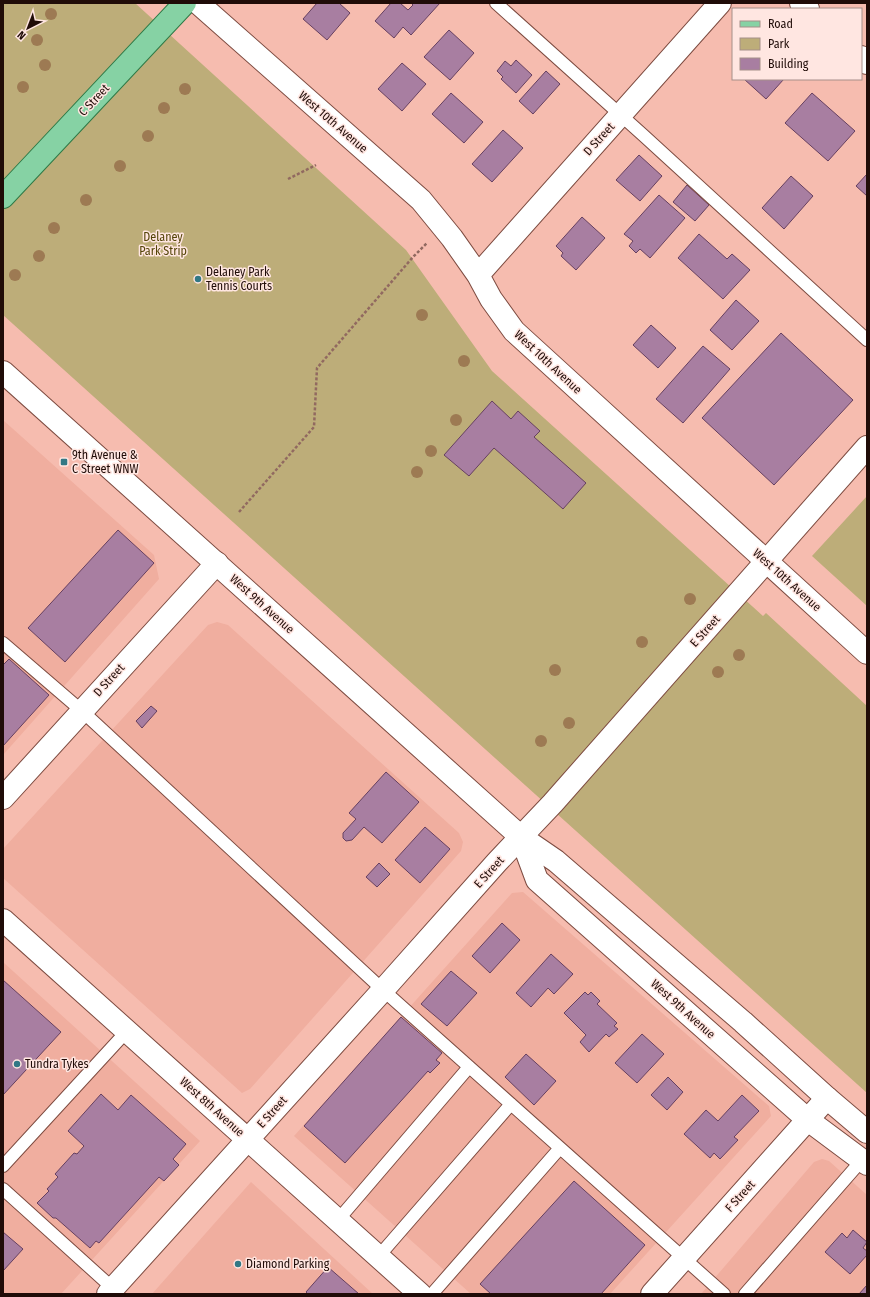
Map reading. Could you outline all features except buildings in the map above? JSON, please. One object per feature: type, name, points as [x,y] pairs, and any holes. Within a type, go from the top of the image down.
[{"type":"main road","name":"C Street","points":[[3,197],[185,3]]},
{"type":"street","name":"West 10th Avenue","points":[[198,3],[421,200],[478,274],[491,299],[514,331],[867,653]]},
{"type":"street","name":"D Street","points":[[478,274],[720,3]]},
{"type":"street","name":"West 9th Avenue","points":[[3,372],[521,837],[556,861],[743,1022],[867,1132]]},
{"type":"street","name":"E Street","points":[[113,1292],[247,1139],[383,990],[493,866],[521,837],[767,562],[867,447]]},
{"type":"street","name":"D Street","points":[[3,798],[217,563]]},
{"type":"street","name":"West 9th Avenue","points":[[521,837],[537,880],[808,1120],[865,1162]]},
{"type":"street","name":"West 8th Avenue","points":[[3,920],[378,1257],[421,1293]]},
{"type":"street","name":"F Street","points":[[652,1294],[827,1098]]},
{"type":"lane","points":[[496,3],[867,340]]},
{"type":"lane","points":[[3,643],[82,711],[383,990],[724,1294]]},
{"type":"lane","points":[[3,1166],[127,1031]]},
{"type":"lane","points":[[338,1220],[469,1067]]},
{"type":"lane","points":[[378,1257],[511,1104]]},
{"type":"lane","points":[[421,1293],[560,1148]]},
{"type":"lane","points":[[745,1294],[865,1162]]},
{"type":"lane","points":[[3,1189],[113,1292]]},
{"type":"path","points":[[288,179],[316,165]]},
{"type":"path","points":[[239,512],[314,427],[317,368],[413,257],[444,228]]},
{"type":"shaded area","points":[[3,420],[154,555],[159,579],[3,755]]},
{"type":"shaded area","points":[[217,622],[228,625],[459,833],[463,842],[461,851],[250,1089],[242,1093],[3,878],[3,849],[208,625]]},
{"type":"shaded area","points":[[523,892],[769,1106],[771,1116],[610,1294],[471,1294],[294,1136],[512,893]]},
{"type":"shaded area","points":[[3,962],[200,1141],[61,1294],[3,1294]]},
{"type":"shaded area","points":[[822,1159],[829,1161],[867,1195],[867,1294],[701,1294],[814,1162]]},
{"type":"shaded area","name":"Diamond Parking","points":[[251,1182],[373,1294],[152,1294]]},
{"type":"green space","name":"Delaney Park Strip","points":[[3,3],[135,3],[406,250],[492,371],[763,616],[766,613],[867,706],[867,1093],[3,315]]},
{"type":"green space","points":[[867,496],[867,606],[812,556]]},
{"type":"place","name":"Delaney Park Tennis Courts","points":[[198,279]]},
{"type":"place","name":"9th Avenue & C Street WNW","points":[[64,462]]},
{"type":"place","name":"Tundra Tykes","points":[[17,1064]]},
{"type":"place","name":"Diamond Parking","points":[[238,1264]]}]
